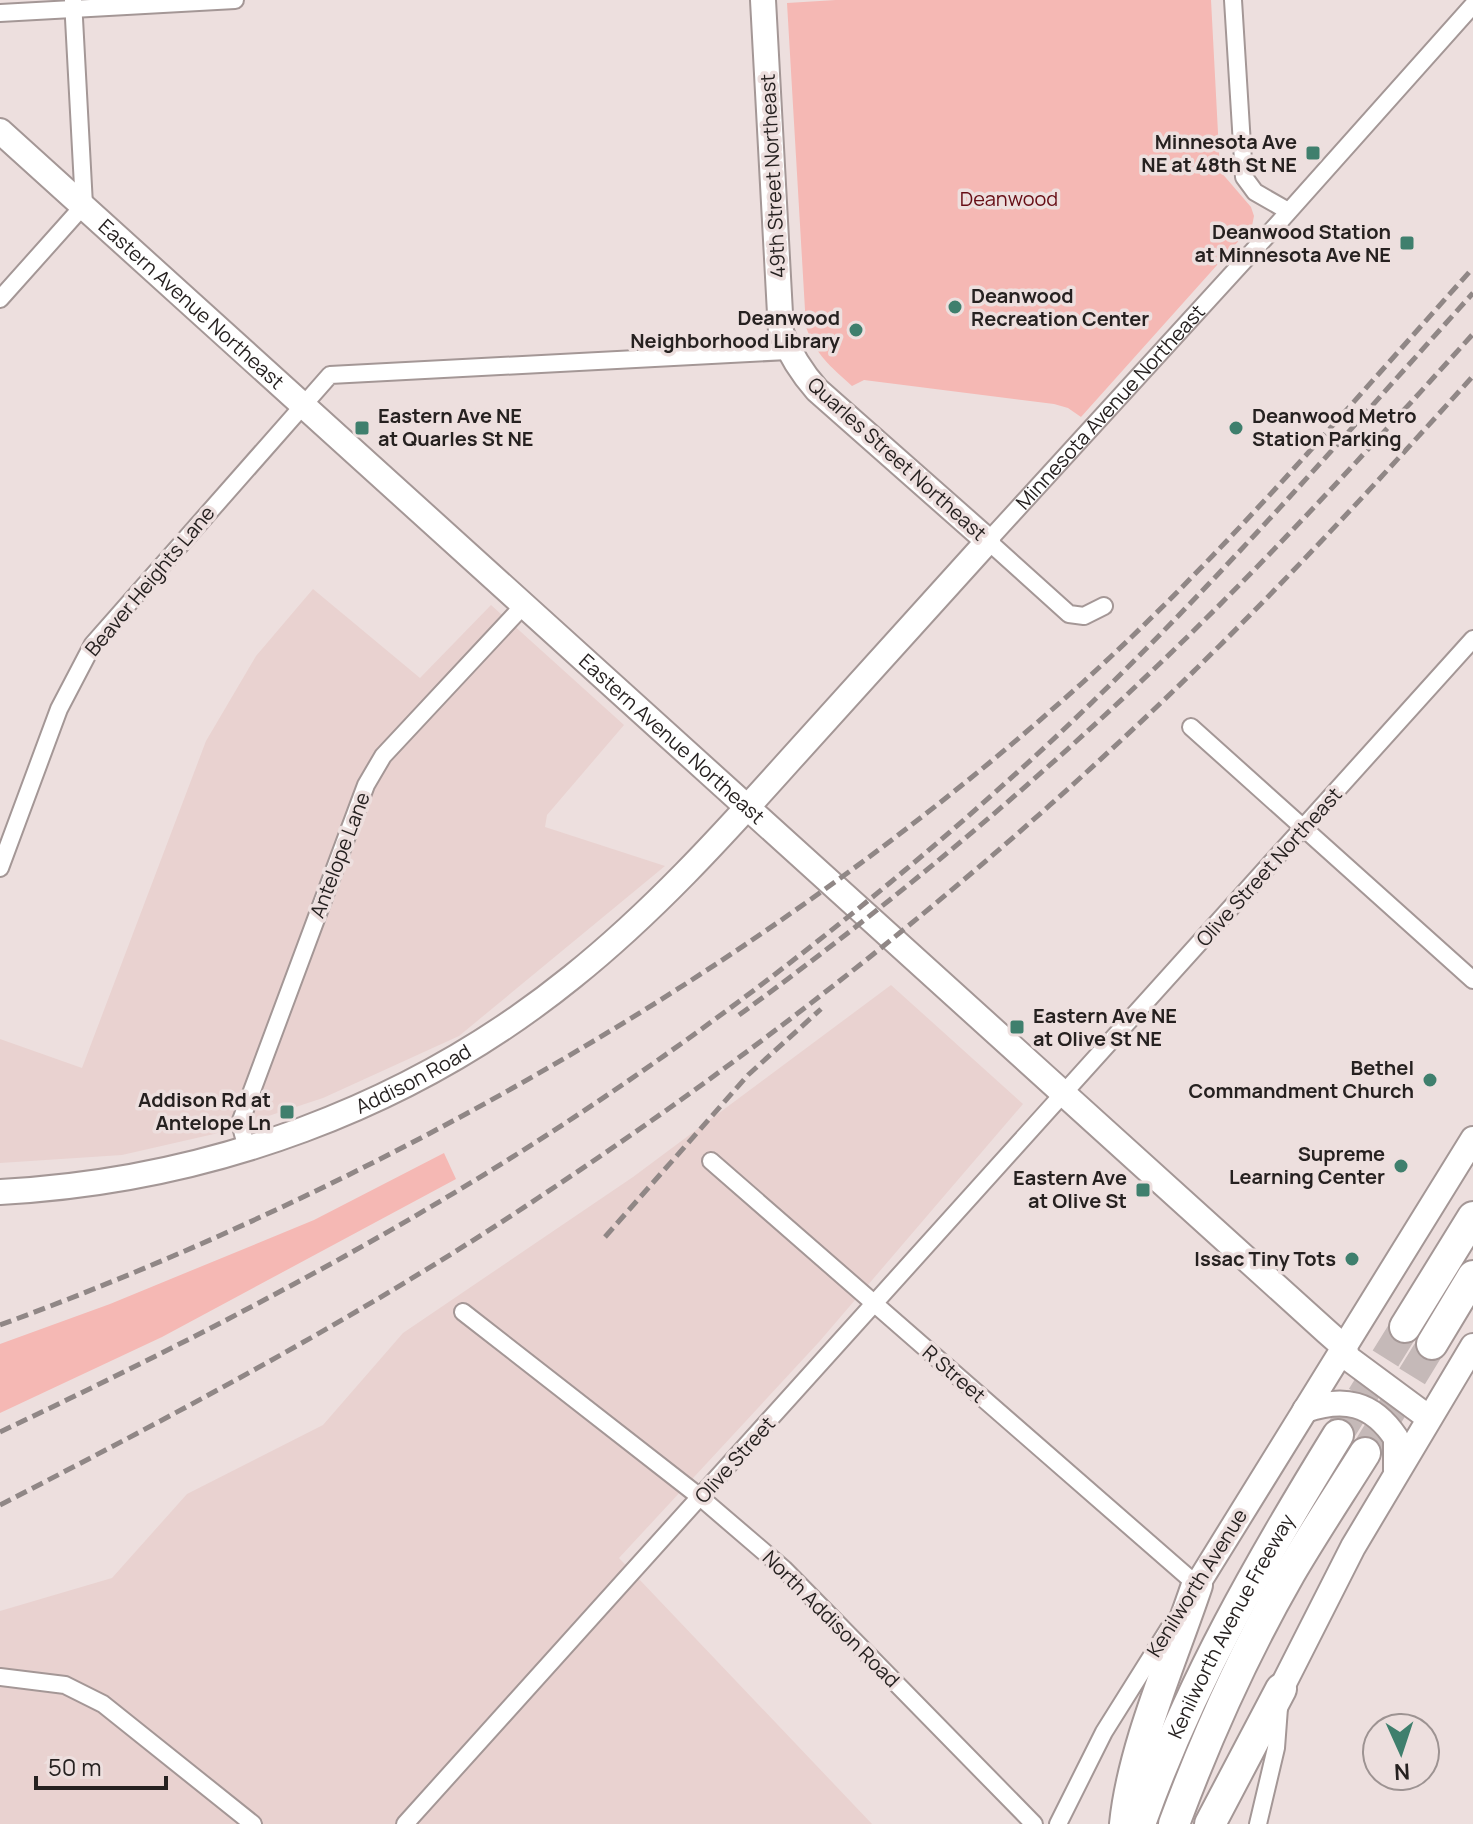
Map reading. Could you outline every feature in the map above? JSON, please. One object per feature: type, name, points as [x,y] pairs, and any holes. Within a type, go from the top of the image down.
[{"type":"highway","points":[[1405,1327],[1473,1217]]},
{"type":"highway","points":[[1432,1344],[1473,1276]]},
{"type":"highway","name":"Kenilworth Avenue Freeway","points":[[1140,1824],[1173,1740],[1227,1625],[1265,1555],[1338,1435]]},
{"type":"highway","name":"Kenilworth Avenue Freeway","points":[[1174,1824],[1206,1742],[1253,1643],[1290,1574],[1365,1453]]},
{"type":"highway","points":[[1125,1824],[1143,1743],[1197,1585]]},
{"type":"highway","points":[[1210,1824],[1281,1689]]},
{"type":"main road","name":"49th Street Northeast","points":[[763,0],[781,332],[788,351]]},
{"type":"main road","name":"Eastern Avenue Northeast","points":[[0,131],[1344,1347],[1355,1346],[1434,1410]]},
{"type":"main road","name":"Quarles Street Northeast","points":[[788,351],[817,390],[988,541]]},
{"type":"main road","name":"Minnesota Avenue Northeast","points":[[747,808],[988,541]]},
{"type":"main road","name":"Addison Road","points":[[0,1192],[128,1178],[247,1149],[318,1125],[380,1099],[491,1035],[570,979],[614,942],[747,808]]},
{"type":"main road","name":"Kenilworth Avenue","points":[[1197,1585],[1473,1139]]},
{"type":"main road","points":[[1281,1689],[1353,1547],[1473,1346]]},
{"type":"main road","points":[[1305,1410],[1330,1402],[1347,1402],[1377,1415],[1396,1438],[1395,1475]]},
{"type":"street","points":[[0,13],[73,4],[235,0]]},
{"type":"street","points":[[1233,0],[1244,177],[1255,192],[1288,211]]},
{"type":"street","points":[[0,299],[84,205],[73,4]]},
{"type":"street","name":"Minnesota Avenue Northeast","points":[[988,541],[1473,5]]},
{"type":"street","points":[[301,405],[330,375],[788,351]]},
{"type":"street","name":"Beaver Heights Lane","points":[[0,868],[59,709],[93,644],[301,405]]},
{"type":"street","name":"Quarles Street Northeast","points":[[988,541],[1069,614],[1084,616],[1104,606]]},
{"type":"street","name":"Antelope Lane","points":[[247,1149],[240,1123],[366,785],[383,756],[523,606]]},
{"type":"street","name":"Olive Street Northeast","points":[[1064,1095],[1473,639]]},
{"type":"street","points":[[1191,727],[1473,980]]},
{"type":"street","name":"Olive Street","points":[[405,1824],[1064,1095]]},
{"type":"street","name":"R Street","points":[[711,1161],[1197,1585]]},
{"type":"street","name":"North Addison Road","points":[[463,1312],[700,1497],[803,1586],[1034,1824]]},
{"type":"street","name":"Kenilworth Avenue","points":[[1058,1824],[1104,1732],[1197,1585]]},
{"type":"street","points":[[0,1677],[65,1685],[103,1704],[253,1824]]},
{"type":"street","points":[[1258,1824],[1276,1748],[1281,1689]]},
{"type":"shaded area","points":[[313,589],[420,678],[491,605],[624,725],[547,815],[545,827],[665,866],[459,1036],[323,1098],[214,1134],[122,1155],[0,1163],[0,1039],[82,1068],[206,741],[256,656]]},
{"type":"shaded area","points":[[891,985],[1023,1104],[819,1342],[619,1558],[872,1824],[0,1824],[0,1611],[112,1578],[187,1494],[323,1425],[403,1333],[633,1177]]},
{"type":"green space","name":"Deanwood","points":[[836,0],[1211,0],[1220,171],[1251,207],[1254,216],[1252,226],[1081,417],[1068,408],[1054,404],[864,380],[852,386],[830,366],[814,345],[806,327],[787,3]]},
{"type":"green space","points":[[444,1153],[456,1179],[162,1337],[0,1413],[0,1344],[110,1304],[314,1220]]},
{"type":"tunnel","points":[[1338,1435],[1405,1327]]},
{"type":"tunnel","points":[[1365,1453],[1432,1344]]},
{"type":"railway","points":[[0,1325],[145,1268],[290,1203],[432,1132],[570,1055],[706,971],[836,881],[962,785],[1081,684],[1133,635],[1234,534],[1473,268]]},
{"type":"railway","points":[[0,1432],[216,1325],[427,1209],[664,1056],[816,943],[1032,759],[1147,648],[1258,532],[1473,293]]},
{"type":"railway","points":[[739,1015],[910,884],[1020,791],[1126,695],[1291,531],[1473,334]]},
{"type":"railway","points":[[0,1505],[206,1396],[407,1281],[625,1139],[796,1014],[961,882],[1119,742],[1267,598],[1473,376]]},
{"type":"railway","points":[[605,1237],[748,1075],[821,1009]]},
{"type":"place","name":"Minnesota Ave NE at 48th St NE","points":[[1313,153]]},
{"type":"place","name":"Deanwood Station at Minnesota Ave NE","points":[[1407,243]]},
{"type":"place","name":"Deanwood Recreation Center","points":[[955,307]]},
{"type":"place","name":"Deanwood Neighborhood Library","points":[[856,330]]},
{"type":"place","name":"Eastern Ave NE at Quarles St NE","points":[[362,428]]},
{"type":"place","name":"Deanwood Metro Station Parking","points":[[1236,428]]},
{"type":"place","name":"Eastern Ave NE at Olive St NE","points":[[1017,1027]]},
{"type":"place","name":"Bethel Commandment Church","points":[[1430,1080]]},
{"type":"place","name":"Addison Rd at Antelope Ln","points":[[287,1112]]},
{"type":"place","name":"Supreme Learning Center","points":[[1401,1166]]},
{"type":"place","name":"Eastern Ave at Olive St","points":[[1143,1190]]},
{"type":"place","name":"Issac Tiny Tots","points":[[1352,1259]]}]
